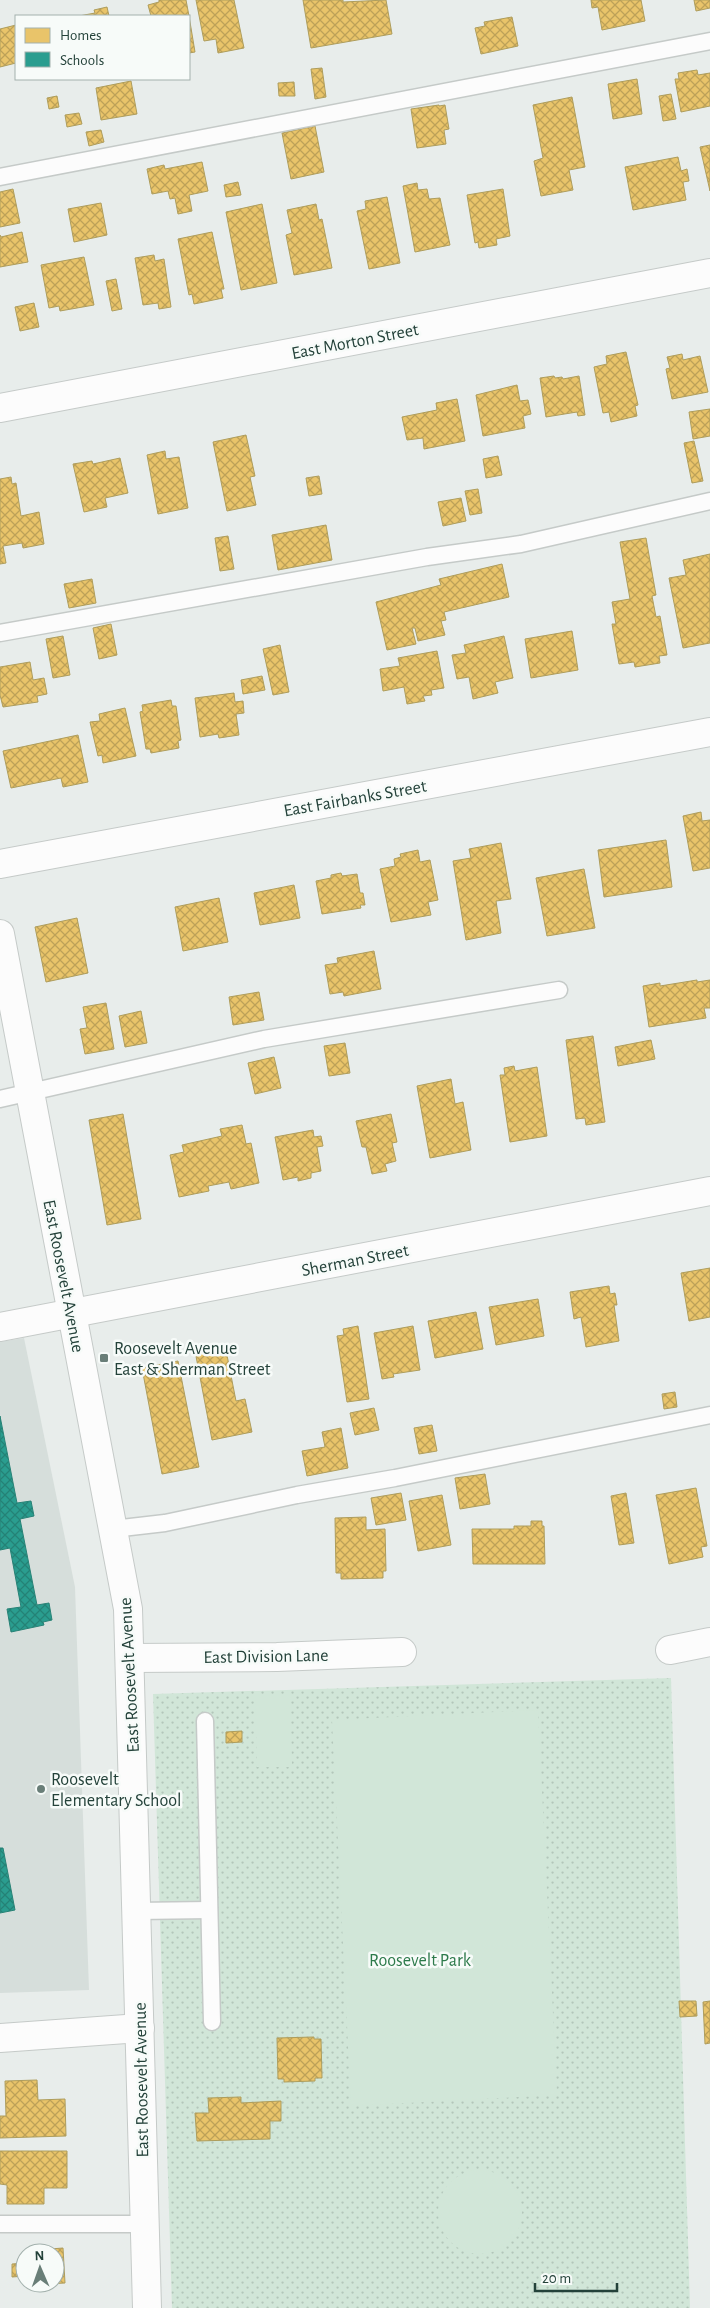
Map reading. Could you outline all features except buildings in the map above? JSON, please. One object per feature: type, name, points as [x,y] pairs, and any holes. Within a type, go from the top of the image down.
[{"type":"street","name":"East Morton Street","points":[[0,408],[710,273]]},
{"type":"street","name":"East Fairbanks Street","points":[[0,864],[710,732]]},
{"type":"street","name":"East Roosevelt Avenue","points":[[0,934],[128,1609],[147,2308]]},
{"type":"street","name":"Sherman Street","points":[[0,1327],[72,1315],[710,1191]]},
{"type":"street","points":[[670,1650],[710,1642]]},
{"type":"street","name":"East Division Lane","points":[[130,1658],[277,1657],[402,1652]]},
{"type":"street","points":[[0,2038],[140,2028]]},
{"type":"lane","points":[[0,177],[710,41]]},
{"type":"lane","points":[[0,633],[427,557],[520,544],[710,501]]},
{"type":"lane","points":[[0,1099],[30,1094],[264,1039],[559,990]]},
{"type":"lane","points":[[113,1529],[165,1523],[297,1495],[395,1478],[710,1415]]},
{"type":"lane","points":[[205,1721],[212,2022]]},
{"type":"lane","points":[[137,1911],[209,1910]]},
{"type":"lane","points":[[0,2224],[145,2224]]},
{"type":"shaded area","name":"Roosevelt Elementary School","points":[[24,1338],[75,1587],[89,1990],[0,1993],[0,1342]]},
{"type":"green space","name":"Roosevelt Park","points":[[671,1678],[690,2308],[172,2308],[153,1694]]},
{"type":"green space","points":[[255,1695],[290,1695],[292,1767],[257,1767]]},
{"type":"green space","points":[[538,1710],[557,2095],[351,2106],[332,1720]]},
{"type":"green space","points":[[480,2170],[496,2173],[510,2182],[519,2196],[522,2212],[519,2228],[510,2242],[496,2251],[480,2254],[464,2251],[450,2242],[441,2228],[438,2212],[441,2196],[450,2182],[464,2173]]},
{"type":"place","name":"Roosevelt Avenue East & Sherman Street","points":[[104,1358]]},
{"type":"place","name":"Roosevelt Elementary School","points":[[41,1789]]}]
